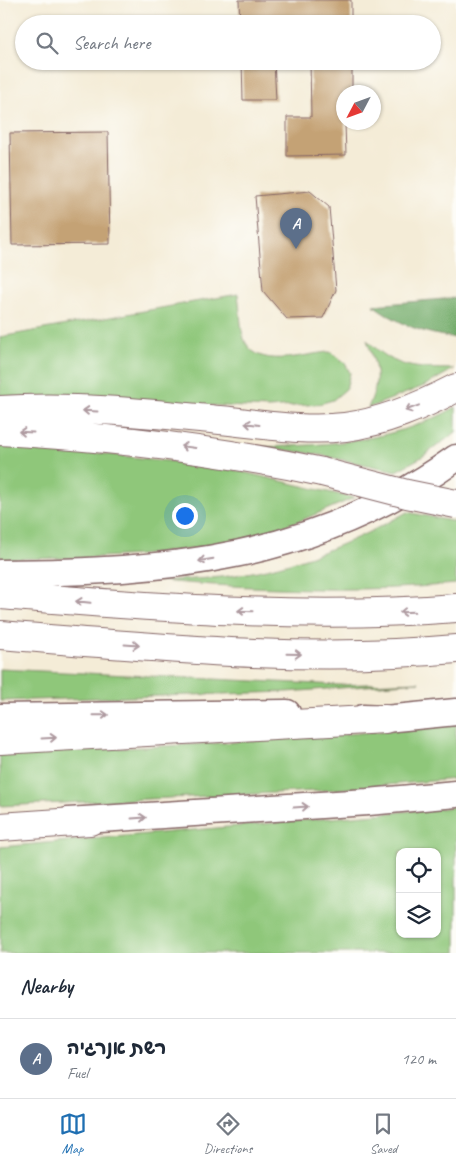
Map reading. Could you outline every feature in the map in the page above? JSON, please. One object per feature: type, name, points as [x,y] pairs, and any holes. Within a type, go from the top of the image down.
[{"type":"highway","points":[[0,410],[76,410],[182,417],[288,428],[329,427],[380,420],[411,409],[456,388]]},
{"type":"highway","points":[[0,431],[142,441],[241,455],[456,504]]},
{"type":"highway","points":[[0,573],[77,573],[203,561],[303,538],[348,521],[420,483],[456,458]]},
{"type":"highway","points":[[0,595],[176,609],[347,613],[456,608]]},
{"type":"highway","points":[[0,637],[258,653],[379,653],[456,649]]},
{"type":"highway","points":[[0,717],[263,712],[385,720]]},
{"type":"highway","points":[[0,740],[385,720],[456,712]]},
{"type":"highway","points":[[0,827],[456,794]]},
{"type":"highway","points":[[0,822],[90,821]]},
{"type":"green space","points":[[238,294],[243,336],[249,347],[258,354],[269,358],[330,352],[345,363],[350,373],[346,389],[333,400],[319,404],[269,408],[0,396],[0,337]]},
{"type":"green space","points":[[456,298],[456,338],[432,334],[412,327],[373,305]]},
{"type":"green space","points":[[367,340],[378,350],[397,362],[417,367],[454,369],[424,386],[368,408],[375,389],[376,374]]},
{"type":"green space","points":[[456,407],[456,432],[422,457],[396,471],[315,454],[263,447],[313,445],[387,434],[434,418]]},
{"type":"green space","points":[[24,445],[221,467],[354,498],[302,520],[226,545],[141,555],[0,559],[0,446]]},
{"type":"green space","points":[[407,512],[456,522],[456,584],[419,587],[308,589],[159,581],[225,576],[268,569],[309,557],[350,541]]},
{"type":"green space","points":[[0,669],[340,685],[419,682],[287,692],[0,701]]},
{"type":"green space","points":[[456,724],[456,779],[316,791],[0,806],[0,754],[285,739]]},
{"type":"green space","points":[[456,807],[456,953],[0,953],[0,847]]},
{"type":"building","points":[[239,0],[351,0],[351,15],[240,15]]},
{"type":"building","points":[[242,70],[274,70],[276,100],[243,100]]},
{"type":"building","points":[[310,70],[352,70],[352,85],[336,85],[336,130],[345,130],[346,155],[287,156],[287,117],[311,117]]},
{"type":"building","points":[[108,132],[110,244],[12,245],[10,133]]},
{"type":"building","points":[[310,191],[329,207],[336,290],[323,318],[287,319],[263,291],[255,196]]},
{"type":"place","name":"רשת אנרגיה","points":[[296,249]]}]
